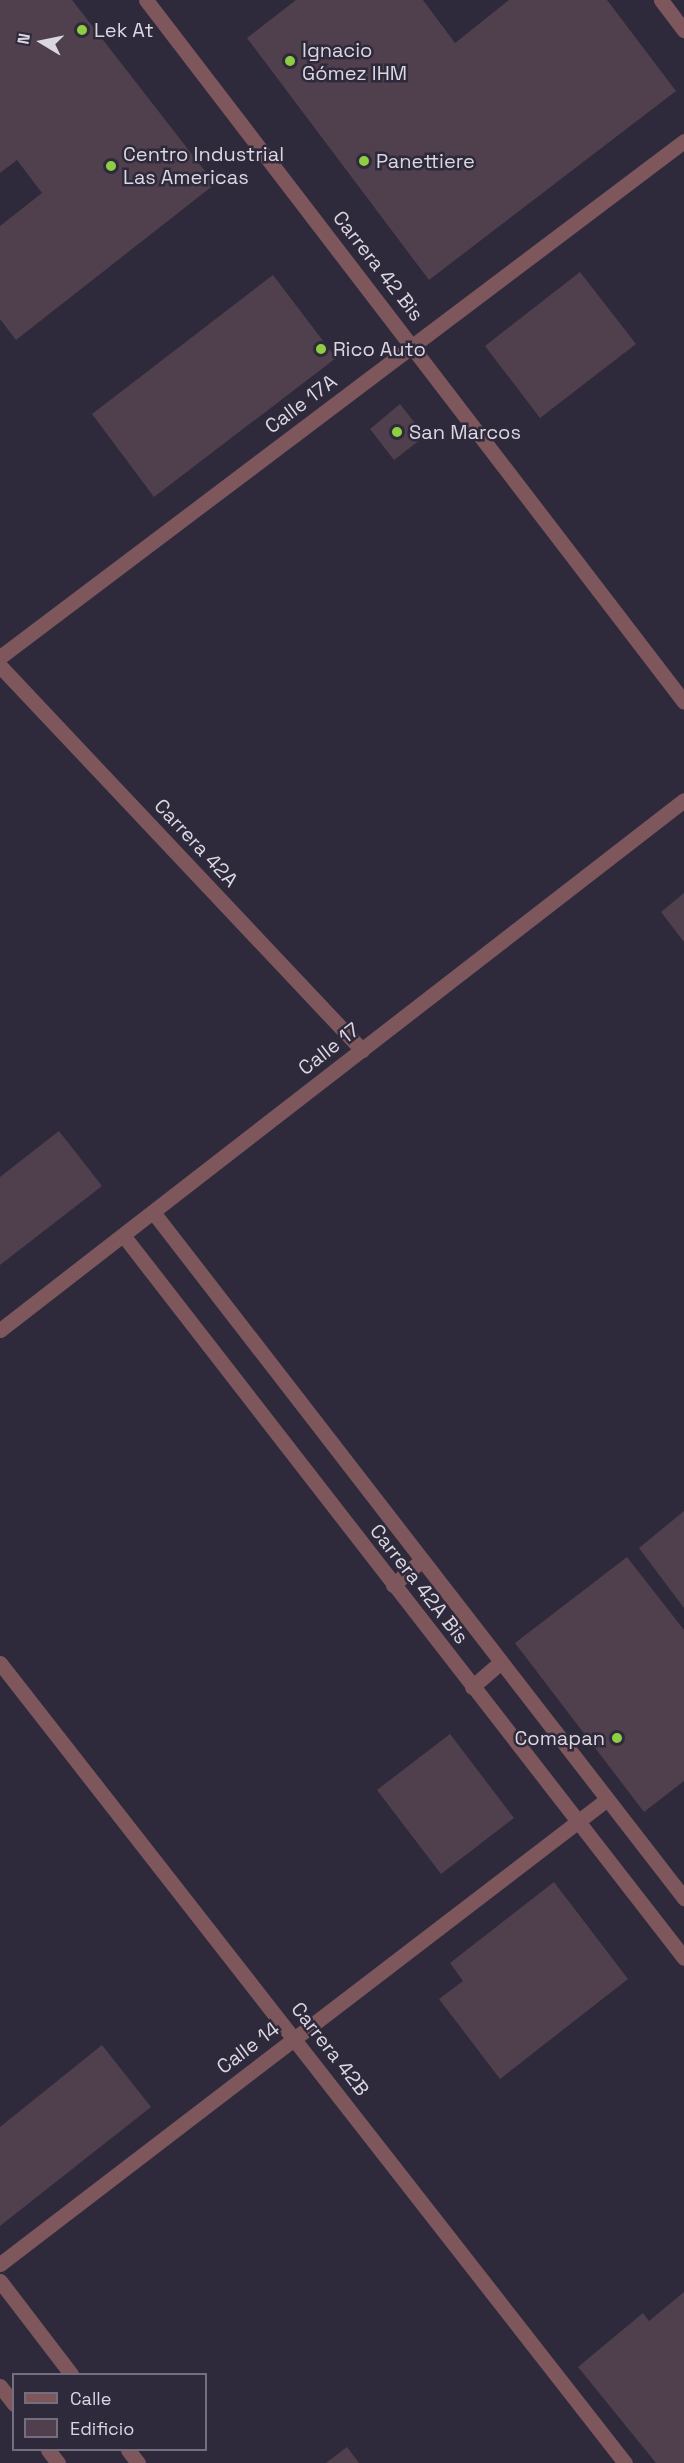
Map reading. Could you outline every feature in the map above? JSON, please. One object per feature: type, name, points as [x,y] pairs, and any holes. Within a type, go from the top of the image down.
[{"type":"street","name":"Carrera 42 Bis","points":[[146,0],[413,345],[684,702]]},
{"type":"street","points":[[661,0],[684,30]]},
{"type":"street","name":"Calle 17A","points":[[0,657],[684,141]]},
{"type":"street","name":"Carrera 42A","points":[[0,666],[362,1050]]},
{"type":"street","name":"Calle 17","points":[[0,1330],[684,800]]},
{"type":"street","name":"Carrera 42A Bis","points":[[153,1212],[684,1898]]},
{"type":"street","name":"Carrera 42A Bis","points":[[123,1235],[684,1958]]},
{"type":"street","points":[[393,1585],[421,1561]]},
{"type":"street","name":"Carrera 42B","points":[[0,1663],[625,2463]]},
{"type":"street","points":[[472,1687],[500,1663]]},
{"type":"street","name":"Calle 14","points":[[0,2264],[606,1800]]},
{"type":"street","points":[[0,2281],[70,2373]]},
{"type":"street","points":[[0,2386],[12,2401]]},
{"type":"street","points":[[49,2451],[58,2463]]},
{"type":"street","points":[[129,2451],[138,2463]]},
{"type":"building","name":"Centro Industrial Las Americas","points":[[0,0],[72,0],[215,184],[16,340],[0,319],[0,226],[42,193],[17,160],[0,173]]},
{"type":"building","points":[[296,0],[423,0],[455,43],[509,0],[607,0],[676,91],[429,280],[247,38]]},
{"type":"building","points":[[580,272],[636,344],[540,418],[485,346]]},
{"type":"building","points":[[273,275],[336,358],[154,497],[92,414]]},
{"type":"building","name":"San Marcos","points":[[400,404],[425,436],[394,460],[370,429]]},
{"type":"building","points":[[684,893],[684,942],[661,912]]},
{"type":"building","points":[[59,1131],[102,1186],[0,1265],[0,1177]]},
{"type":"building","points":[[684,1511],[684,1608],[639,1548]]},
{"type":"building","points":[[627,1557],[684,1630],[684,1781],[644,1812],[515,1643]]},
{"type":"building","points":[[450,1734],[514,1818],[441,1874],[377,1790]]},
{"type":"building","points":[[554,1882],[628,1979],[500,2079],[439,1999],[463,1981],[450,1963]]},
{"type":"building","points":[[102,2045],[151,2107],[0,2226],[0,2127]]},
{"type":"building","points":[[684,2292],[684,2463],[656,2463],[578,2367],[643,2313],[649,2321]]},
{"type":"building","points":[[347,2447],[359,2463],[326,2463]]},
{"type":"place","name":"Lek At","points":[[82,30]]},
{"type":"place","name":"Ignacio Gómez IHM","points":[[290,61]]},
{"type":"place","name":"Panettiere","points":[[364,161]]},
{"type":"place","name":"Centro Industrial Las Americas","points":[[111,166]]},
{"type":"place","name":"Rico Auto","points":[[321,349]]},
{"type":"place","name":"San Marcos","points":[[397,432]]},
{"type":"place","name":"Comapan","points":[[617,1738]]}]
